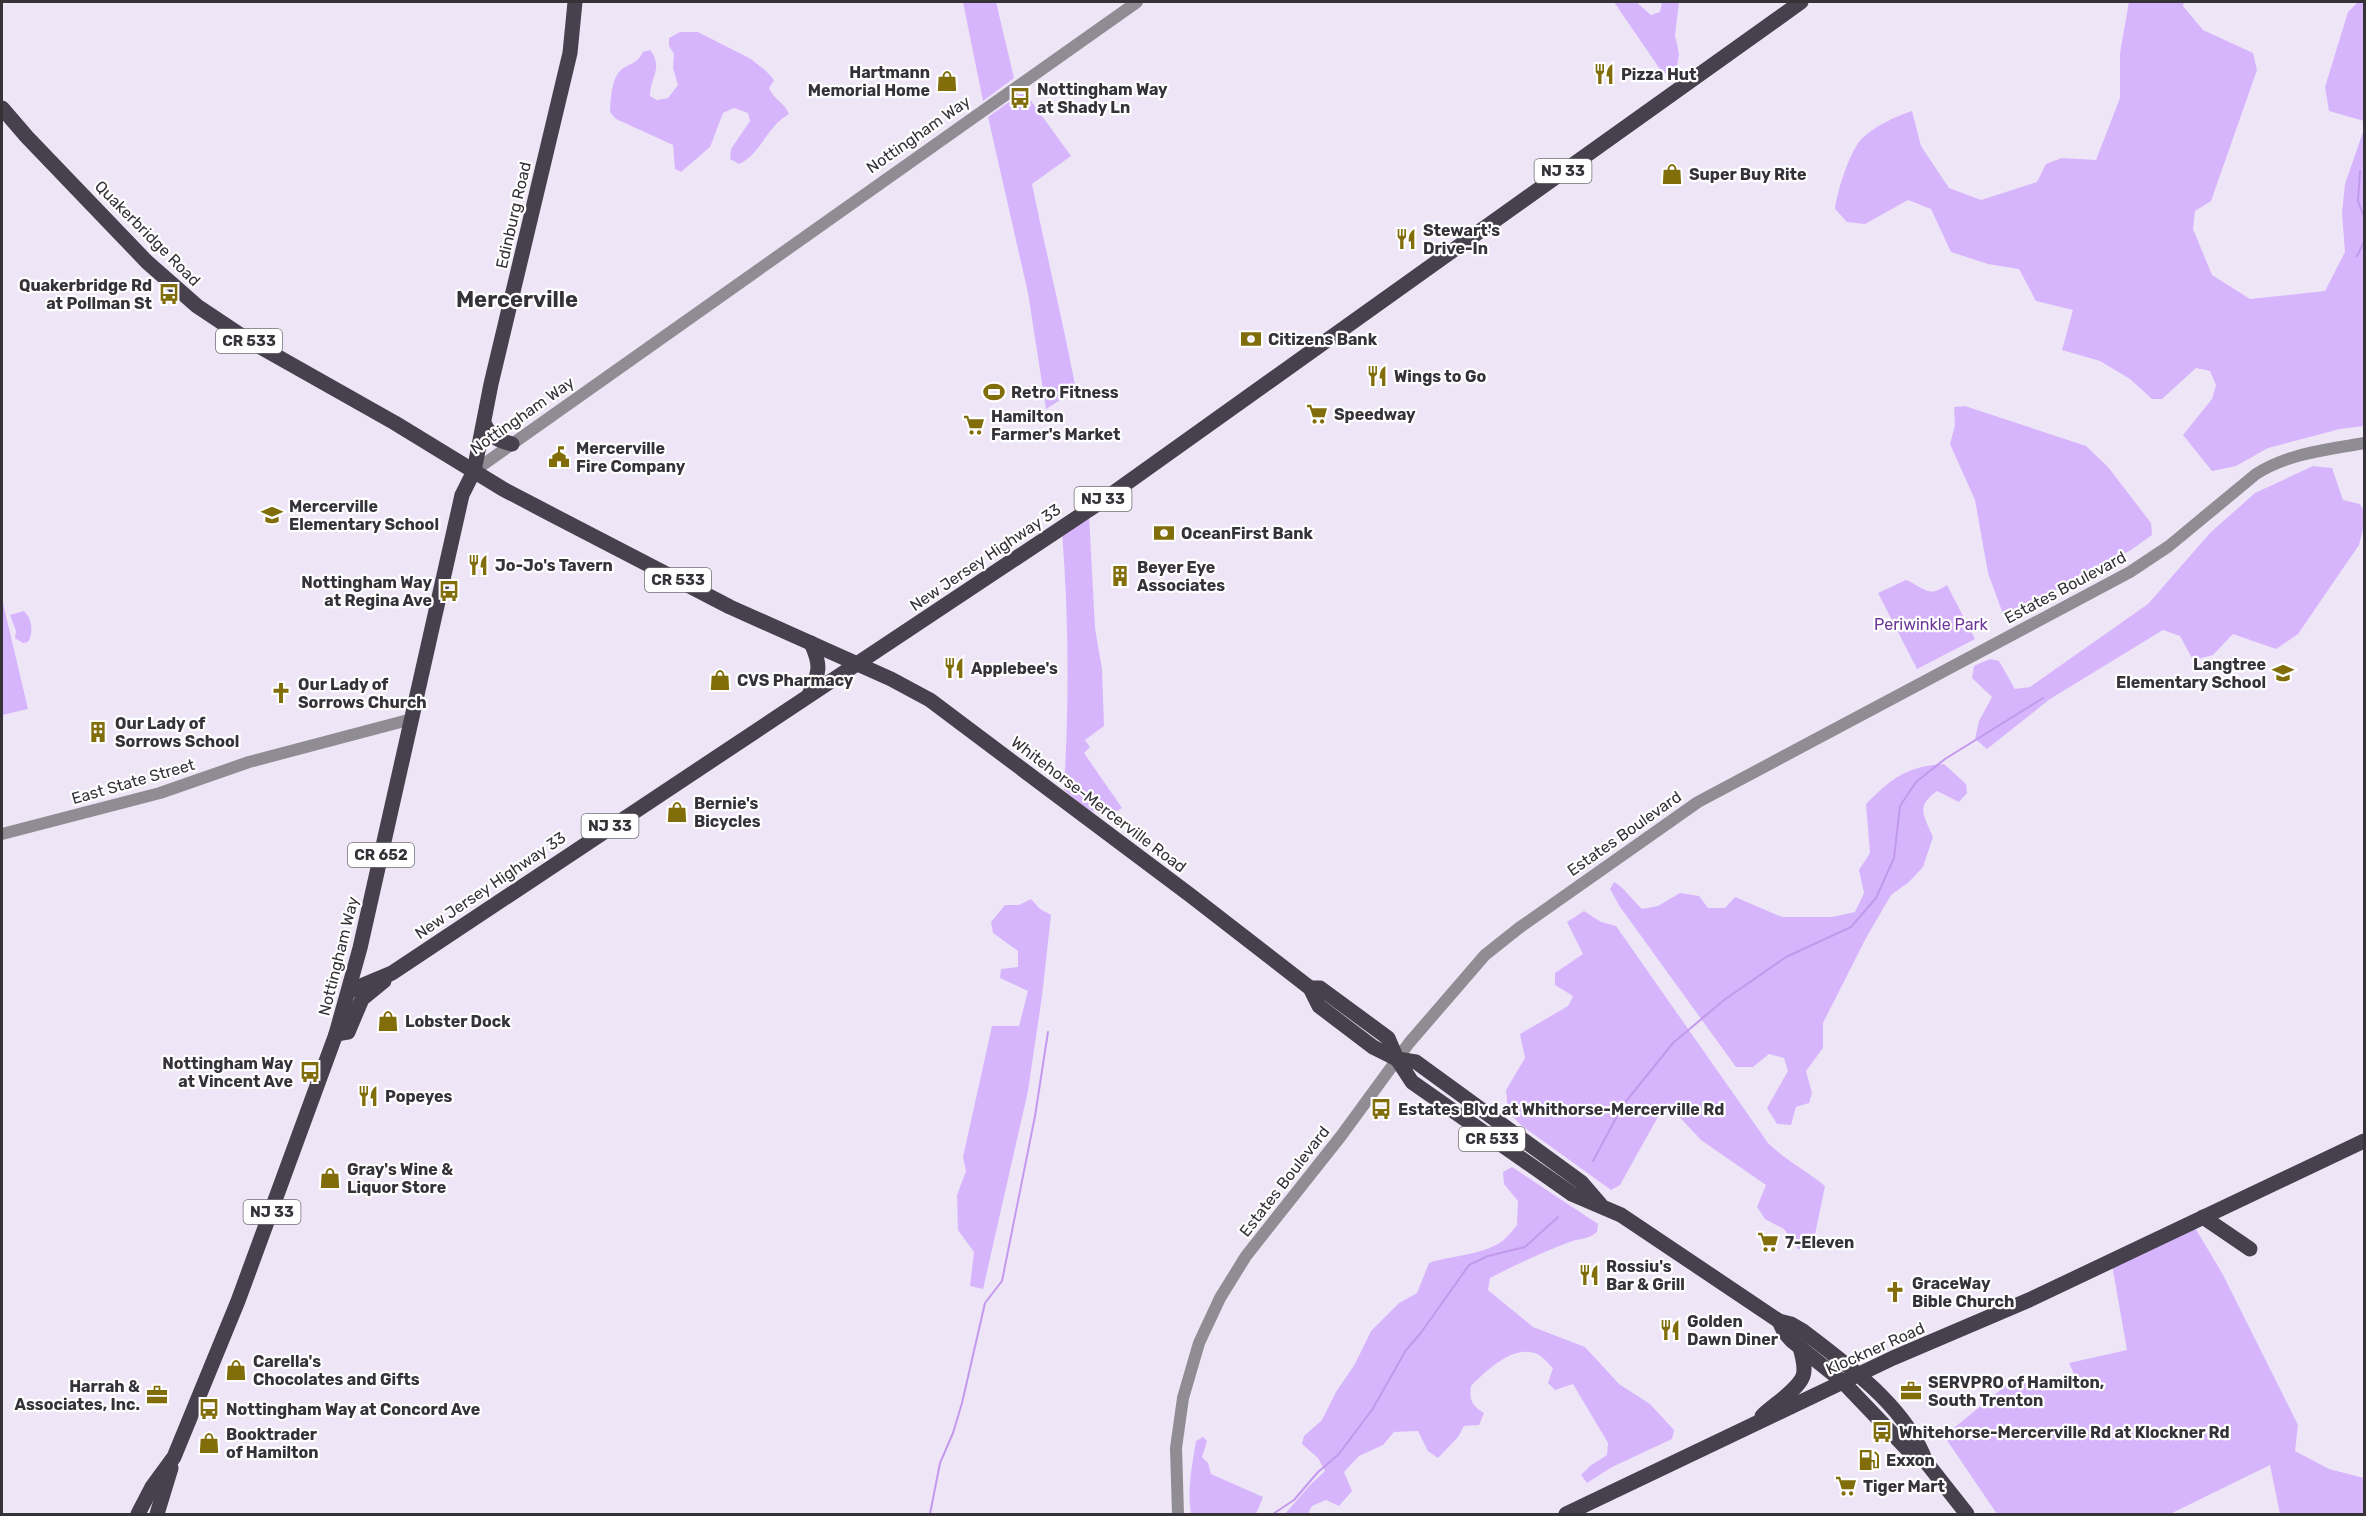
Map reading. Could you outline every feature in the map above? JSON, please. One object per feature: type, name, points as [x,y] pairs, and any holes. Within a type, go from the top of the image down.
[{"type":"main road","name":"Edinburg Road","points":[[474,471],[483,423],[570,53],[575,2]]},
{"type":"main road","name":"New Jersey Highway 33","points":[[349,991],[392,973],[1099,503],[1801,2]]},
{"type":"main road","name":"Quakerbridge Road","points":[[2,108],[147,262],[197,306],[248,340],[395,423],[474,471]]},
{"type":"main road","points":[[483,423],[490,435],[512,444]]},
{"type":"main road","name":"CR 533","points":[[474,471],[513,494],[730,607],[857,663]]},
{"type":"main road","name":"Nottingham Way","points":[[138,1515],[152,1487],[174,1457],[238,1301],[336,1034],[349,991],[462,495],[474,471]]},
{"type":"main road","points":[[809,695],[819,672],[819,660],[812,643]]},
{"type":"main road","name":"Whitehorse-Mercerville Road","points":[[857,663],[911,689],[954,717],[1310,988],[1320,988],[1388,1038],[1397,1059]]},
{"type":"main road","points":[[336,1034],[348,1032],[362,999],[392,973]]},
{"type":"main road","name":"CR 533","points":[[1397,1059],[1416,1062],[1581,1182],[1600,1204],[1621,1215],[1779,1321],[1791,1324],[1803,1331],[1875,1390],[1919,1443],[1926,1462],[1967,1515]]},
{"type":"main road","name":"Klockner Road","points":[[1566,1515],[1843,1382],[2029,1300],[2364,1141]]},
{"type":"main road","points":[[2202,1217],[2250,1249]]},
{"type":"main road","name":"CR 533","points":[[1779,1321],[1784,1332],[1796,1344],[1843,1382],[1908,1450],[1926,1462]]},
{"type":"main road","points":[[1754,1424],[1776,1402],[1793,1390],[1803,1377],[1804,1365],[1796,1344]]},
{"type":"main road","points":[[157,1515],[174,1457]]},
{"type":"street","name":"Nottingham Way","points":[[474,471],[1137,2]]},
{"type":"street","name":"Estates Boulevard","points":[[1178,1515],[1175,1473],[1178,1423],[1189,1373],[1208,1320],[1220,1298],[1246,1256],[1341,1136],[1397,1059],[1469,971],[1502,940],[1698,802],[2130,572],[2169,546],[2268,466],[2296,456],[2364,443]]},
{"type":"street","name":"East State Street","points":[[2,834],[159,793],[249,762],[412,719]]},
{"type":"green space","points":[[963,2],[996,2],[1014,78],[983,101]]},
{"type":"green space","points":[[1614,2],[1636,2],[1651,15],[1660,12],[1662,2],[1679,2],[1675,35],[1679,54],[1677,67],[1664,75]]},
{"type":"green space","points":[[2129,2],[2184,2],[2183,6],[2203,30],[2253,53],[2257,70],[2211,201],[2195,211],[2193,229],[2212,275],[2250,299],[2325,291],[2345,252],[2342,213],[2345,184],[2364,129],[2364,426],[2340,429],[2268,448],[2236,466],[2212,471],[2183,435],[2212,399],[2216,385],[2210,371],[2196,368],[2162,399],[2152,399],[2130,379],[2100,361],[2062,350],[2073,310],[2036,301],[2019,269],[1988,264],[1951,252],[1931,209],[1908,200],[1865,224],[1847,222],[1835,209],[1844,175],[1859,142],[1869,132],[1912,111],[1921,146],[1949,188],[1981,200],[2037,182],[2046,164],[2062,158],[2096,160],[2120,98],[2120,53]]},
{"type":"green space","points":[[2358,2],[2364,2],[2364,121],[2329,111],[2325,87],[2348,12]]},
{"type":"green space","points":[[680,32],[698,32],[751,59],[774,80],[769,88],[789,114],[775,125],[753,154],[739,164],[730,159],[731,149],[750,121],[748,113],[734,108],[723,113],[710,147],[681,172],[675,169],[673,145],[616,119],[610,112],[612,90],[618,74],[635,62],[643,52],[650,50],[656,67],[650,96],[657,100],[668,98],[678,85],[673,68],[674,54],[669,46],[669,38]]},
{"type":"green space","points":[[1020,94],[1025,94],[1029,98],[1071,156],[1032,184],[1076,390],[1046,409],[1028,293],[988,117]]},
{"type":"green space","points":[[1965,406],[2086,446],[2108,467],[2151,523],[2152,535],[2131,550],[2011,614],[2003,614],[1988,573],[1975,500],[1950,444],[1955,425],[1954,407]]},
{"type":"green space","points":[[2313,466],[2332,468],[2343,500],[2360,504],[2364,511],[2364,525],[2359,545],[2298,634],[2276,649],[2233,634],[2213,655],[2193,660],[2180,636],[2163,630],[2050,699],[1987,749],[1975,739],[1979,721],[1992,697],[1972,678],[1974,666],[1990,659],[1999,661],[2015,689],[2030,687],[2148,604],[2210,533],[2255,493]]},
{"type":"green space","points":[[1089,515],[1095,628],[1102,669],[1104,726],[1085,740],[1090,747],[1084,753],[1122,808],[1105,814],[1091,811],[1064,790],[1068,661],[1062,532]]},
{"type":"green space","name":"Periwinkle Park","points":[[1906,580],[1930,591],[1947,585],[1975,639],[1917,669],[1878,593]]},
{"type":"green space","points":[[2,599],[28,709],[2,715]]},
{"type":"green space","points":[[24,611],[29,618],[31,630],[28,642],[23,643],[15,638],[16,631],[10,615]]},
{"type":"green space","points":[[1944,764],[1966,784],[1967,793],[1959,802],[1937,791],[1926,802],[1923,812],[1933,837],[1923,867],[1909,882],[1891,895],[1866,938],[1823,1023],[1823,1048],[1806,1071],[1812,1093],[1809,1103],[1796,1107],[1791,1125],[1777,1124],[1767,1108],[1788,1071],[1784,1058],[1769,1054],[1753,1067],[1736,1067],[1620,907],[1610,889],[1614,882],[1642,909],[1658,906],[1680,893],[1699,896],[1708,908],[1725,908],[1735,897],[1782,917],[1832,917],[1855,912],[1864,893],[1859,870],[1870,853],[1866,804],[1892,780],[1901,775],[1920,767]]},
{"type":"green space","points":[[1031,899],[1040,909],[1051,915],[1042,996],[1028,1091],[983,1289],[970,1286],[974,1252],[958,1230],[957,1195],[966,1171],[963,1157],[992,1026],[1019,1026],[1028,991],[1000,978],[1001,969],[1018,967],[1018,951],[993,933],[991,922],[1005,905],[1019,905]]},
{"type":"green space","points":[[1584,911],[1601,922],[1616,926],[1768,1143],[1825,1186],[1812,1249],[1798,1249],[1784,1229],[1765,1219],[1757,1207],[1766,1185],[1701,1140],[1672,1109],[1659,1115],[1620,1185],[1611,1190],[1521,1125],[1508,1112],[1506,1090],[1525,1058],[1520,1034],[1568,1006],[1573,996],[1555,985],[1555,973],[1583,954],[1567,922]]},
{"type":"green space","points":[[1512,1167],[1598,1224],[1597,1232],[1571,1241],[1490,1278],[1488,1290],[1533,1327],[1585,1347],[1619,1384],[1650,1404],[1674,1430],[1672,1439],[1612,1467],[1587,1483],[1581,1475],[1607,1455],[1608,1443],[1573,1384],[1555,1390],[1548,1383],[1553,1368],[1545,1359],[1530,1352],[1520,1352],[1493,1366],[1471,1386],[1472,1402],[1484,1413],[1479,1425],[1464,1426],[1458,1437],[1438,1458],[1428,1451],[1418,1431],[1394,1432],[1383,1445],[1359,1456],[1344,1472],[1352,1491],[1339,1506],[1326,1500],[1312,1506],[1308,1514],[1285,1514],[1325,1471],[1318,1458],[1302,1444],[1304,1436],[1322,1420],[1336,1392],[1355,1364],[1371,1331],[1399,1303],[1417,1293],[1429,1263],[1493,1247],[1517,1225],[1518,1201],[1504,1184],[1503,1172]]},
{"type":"green space","points":[[2191,1221],[2222,1273],[2298,1425],[2295,1451],[2329,1469],[2364,1478],[2364,1514],[2280,1514],[2270,1465],[2170,1514],[1997,1514],[1944,1436],[2015,1378],[2042,1390],[2078,1382],[2069,1363],[2127,1350],[2111,1259]]},
{"type":"green space","points":[[1203,1437],[1207,1441],[1202,1457],[1208,1463],[1211,1474],[1263,1497],[1256,1514],[1191,1514],[1190,1487],[1193,1459],[1196,1441]]},
{"type":"waterway","points":[[2360,171],[2358,201],[2364,217]]},
{"type":"waterway","points":[[2357,256],[2364,242]]},
{"type":"waterway","points":[[1593,1161],[1623,1105],[1673,1043],[1724,1000],[1786,957],[1851,927],[1876,898],[1894,858],[1900,806],[1916,782],[1945,759],[2043,698]]},
{"type":"waterway","points":[[930,1514],[940,1463],[953,1433],[962,1403],[985,1303],[1002,1281],[1035,1116],[1048,1032]]},
{"type":"waterway","points":[[1273,1514],[1294,1500],[1318,1472],[1338,1455],[1372,1410],[1406,1350],[1469,1265],[1488,1256],[1525,1247],[1558,1217]]},
{"type":"place","name":"Pizza Hut","points":[[1604,74]]},
{"type":"place","name":"Hartmann Memorial Home","points":[[947,81]]},
{"type":"place","name":"Nottingham Way at Shady Ln","points":[[1020,98]]},
{"type":"place","name":"Super Buy Rite","points":[[1672,174]]},
{"type":"place","name":"Stewart's Drive-In","points":[[1406,239]]},
{"type":"place","name":"Quakerbridge Rd at Pollman St","points":[[169,294]]},
{"type":"place","name":"Citizens Bank","points":[[1251,339]]},
{"type":"place","name":"Wings to Go","points":[[1377,376]]},
{"type":"place","name":"Retro Fitness","points":[[994,392]]},
{"type":"place","name":"Speedway","points":[[1317,414]]},
{"type":"place","name":"Hamilton Farmer's Market","points":[[974,425]]},
{"type":"place","name":"Mercerville Fire Company","points":[[559,457]]},
{"type":"place","name":"Mercerville Elementary School","points":[[272,515]]},
{"type":"place","name":"OceanFirst Bank","points":[[1164,533]]},
{"type":"place","name":"Jo-Jo's Tavern","points":[[478,565]]},
{"type":"place","name":"Beyer Eye Associates","points":[[1120,576]]},
{"type":"place","name":"Nottingham Way at Regina Ave","points":[[449,591]]},
{"type":"place","name":"Applebee's","points":[[954,668]]},
{"type":"place","name":"Langtree Elementary School","points":[[2283,673]]},
{"type":"place","name":"CVS Pharmacy","points":[[720,680]]},
{"type":"place","name":"Our Lady of Sorrows Church","points":[[281,693]]},
{"type":"place","name":"Our Lady of Sorrows School","points":[[98,732]]},
{"type":"place","name":"Bernie's Bicycles","points":[[677,812]]},
{"type":"place","name":"Lobster Dock","points":[[388,1021]]},
{"type":"place","name":"Nottingham Way at Vincent Ave","points":[[310,1072]]},
{"type":"place","name":"Popeyes","points":[[368,1096]]},
{"type":"place","name":"Estates Blvd at Whithorse-Mercerville Rd","points":[[1381,1109]]},
{"type":"place","name":"Gray's Wine & Liquor Store","points":[[330,1178]]},
{"type":"place","name":"7-Eleven","points":[[1768,1242]]},
{"type":"place","name":"Rossiu's Bar & Grill","points":[[1589,1275]]},
{"type":"place","name":"GraceWay Bible Church","points":[[1895,1292]]},
{"type":"place","name":"Golden Dawn Diner","points":[[1670,1330]]},
{"type":"place","name":"Carella's Chocolates and Gifts","points":[[236,1370]]},
{"type":"place","name":"SERVPRO of Hamilton, South Trenton","points":[[1911,1391]]},
{"type":"place","name":"Harrah & Associates, Inc.","points":[[157,1395]]},
{"type":"place","name":"Nottingham Way at Concord Ave","points":[[209,1409]]},
{"type":"place","name":"Whitehorse-Mercerville Rd at Klockner Rd","points":[[1882,1432]]},
{"type":"place","name":"Booktrader of Hamilton","points":[[209,1443]]},
{"type":"place","name":"Exxon","points":[[1869,1460]]},
{"type":"place","name":"Tiger Mart","points":[[1846,1486]]},
{"type":"district","name":"Mercerville","points":[[517,299]]}]
